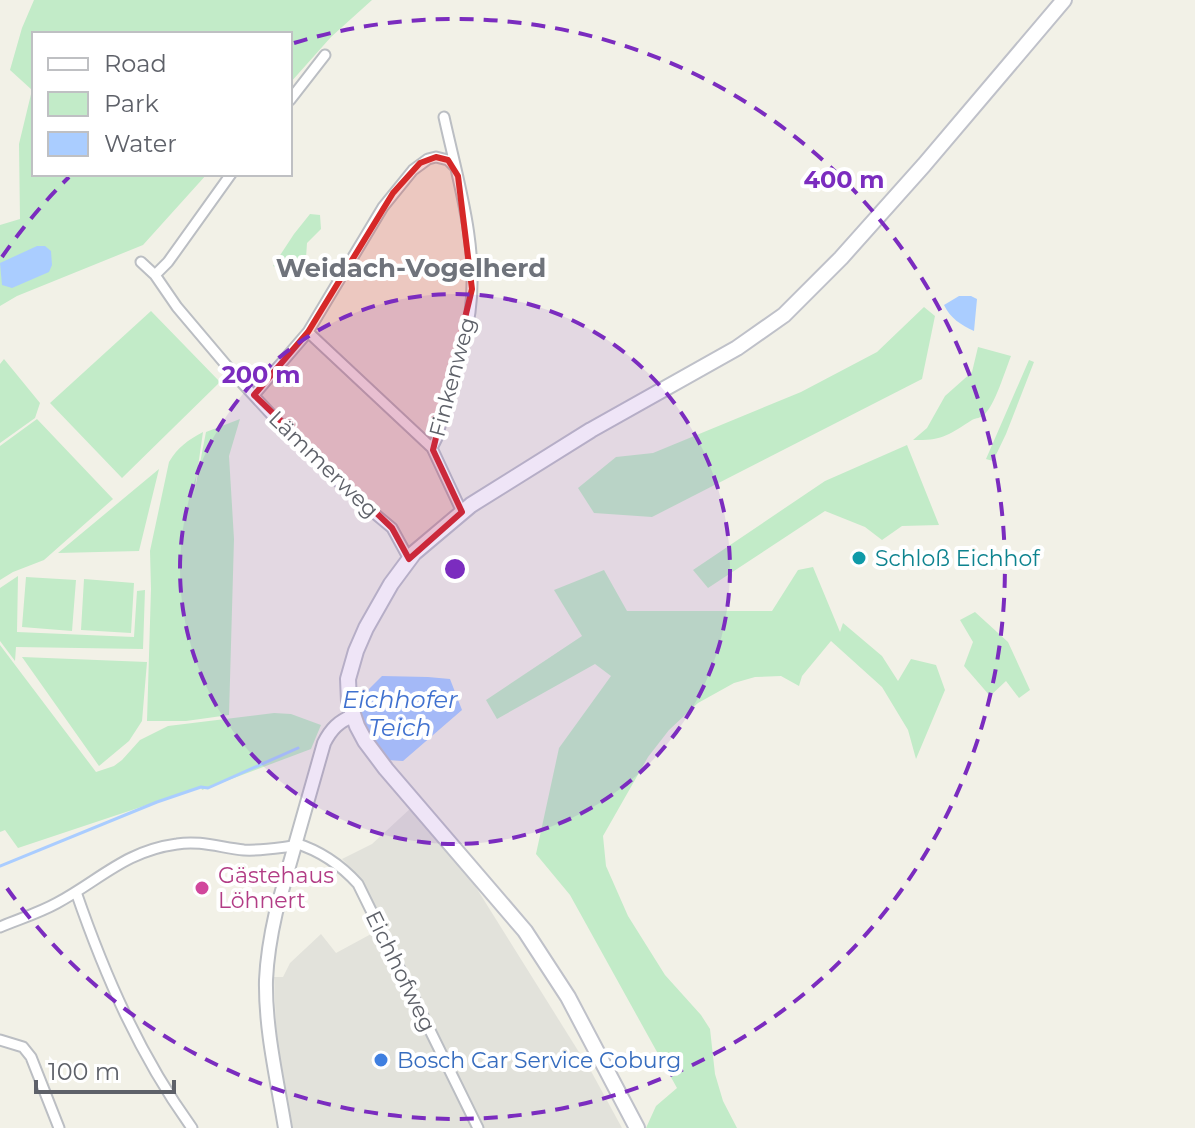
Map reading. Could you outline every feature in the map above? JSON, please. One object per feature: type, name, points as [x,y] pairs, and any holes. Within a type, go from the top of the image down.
[{"type":"main road","points":[[637,1128],[548,963],[514,917],[365,741],[349,702],[349,673],[356,651],[375,610],[409,559],[462,512],[595,427],[725,356],[784,315],[841,258],[924,165],[1064,0]]},
{"type":"street","points":[[292,97],[325,55]]},
{"type":"street","name":"Finkenweg","points":[[432,448],[470,312],[469,233],[444,117]]},
{"type":"street","points":[[254,395],[308,332],[383,207],[413,170],[436,157],[448,160],[455,167]]},
{"type":"street","points":[[155,275],[168,262],[230,176]]},
{"type":"street","name":"Lämmerweg","points":[[141,262],[155,275],[177,307],[232,372],[324,468],[392,528],[409,559]]},
{"type":"street","points":[[308,332],[432,448],[462,512]]},
{"type":"street","points":[[285,1128],[269,1024],[266,980],[270,940],[324,743],[337,724],[353,716]]},
{"type":"street","points":[[0,927],[55,904],[108,870],[154,848],[188,843],[260,850],[294,844]]},
{"type":"street","name":"Eichhofweg","points":[[294,844],[310,847],[325,855],[344,868],[358,884],[478,1128]]},
{"type":"street","points":[[76,892],[95,946],[128,1022],[164,1087],[192,1128]]},
{"type":"street","points":[[0,1040],[23,1047],[31,1057],[59,1128]]},
{"type":"highlighted area","points":[[436,157],[448,160],[458,176],[472,289],[433,450],[462,512],[409,559],[392,528],[254,395],[308,332],[393,193],[420,163]]},
{"type":"shaded area","points":[[412,807],[462,865],[592,1073],[622,1128],[291,1128],[277,1051],[274,977],[283,977],[290,963],[321,934],[336,953],[384,927],[363,881],[342,859],[372,844]]},
{"type":"green space","points":[[34,0],[372,0],[331,37],[292,81],[292,32],[32,32],[32,90],[10,70]]},
{"type":"green space","points":[[32,90],[32,176],[205,176],[143,245],[17,296],[0,306],[0,225],[20,219],[19,144]]},
{"type":"green space","points":[[310,214],[320,215],[321,229],[307,243],[306,258],[291,274],[273,266],[294,234]]},
{"type":"green space","points":[[924,307],[935,316],[922,379],[652,517],[594,513],[578,488],[616,457],[653,453],[801,392],[877,352]]},
{"type":"green space","points":[[151,311],[220,382],[122,478],[50,403]]},
{"type":"green space","points":[[978,347],[1011,356],[988,410],[983,416],[944,436],[913,440],[927,428],[945,396],[972,372]]},
{"type":"green space","points":[[4,359],[40,403],[35,418],[0,443],[0,364]]},
{"type":"green space","points":[[1029,360],[1034,362],[1006,434],[993,461],[986,459]]},
{"type":"green space","points":[[37,419],[113,499],[44,560],[0,580],[0,446]]},
{"type":"green space","points":[[240,419],[229,456],[234,539],[229,715],[186,721],[147,721],[150,551],[169,462],[184,444],[203,432],[194,494],[206,432]]},
{"type":"green space","points":[[907,445],[939,525],[902,526],[882,540],[865,527],[825,511],[708,588],[693,570],[825,481]]},
{"type":"green space","points":[[159,469],[139,551],[58,553]]},
{"type":"green space","points":[[813,567],[840,632],[843,623],[882,656],[898,681],[911,659],[936,665],[945,690],[916,759],[908,730],[882,687],[831,641],[802,676],[799,686],[781,676],[755,677],[734,683],[698,703],[669,730],[648,757],[603,836],[606,866],[628,916],[665,975],[710,1029],[715,1074],[723,1101],[737,1128],[646,1128],[656,1106],[677,1088],[570,895],[536,854],[559,748],[611,676],[595,664],[497,719],[486,700],[582,636],[554,590],[604,570],[627,611],[772,611],[798,570]]},
{"type":"green space","points":[[18,576],[17,632],[134,637],[137,591],[145,590],[143,649],[16,647],[15,661],[0,641],[0,588]]},
{"type":"green space","points":[[26,577],[76,580],[72,631],[22,627]]},
{"type":"green space","points":[[84,579],[134,583],[131,633],[81,630]]},
{"type":"green space","points":[[975,612],[1008,642],[1030,690],[1019,698],[1006,681],[990,696],[964,666],[973,642],[960,620]]},
{"type":"green space","points":[[0,645],[96,772],[114,766],[140,740],[168,726],[274,713],[291,714],[321,725],[311,749],[202,790],[201,787],[18,848],[5,830],[0,832]]},
{"type":"green space","points":[[22,657],[147,662],[142,721],[129,741],[99,766]]},
{"type":"water","points":[[37,246],[45,246],[51,251],[49,272],[12,288],[2,285],[0,263]]},
{"type":"water","points":[[959,296],[977,299],[974,331],[956,321],[944,305]]},
{"type":"water","name":"Eichhofer Teich","points":[[382,676],[450,679],[462,710],[403,761],[387,760],[360,715],[365,693]]},
{"type":"waterway","points":[[0,866],[157,802],[201,787],[208,788],[298,748]]},
{"type":"place","name":"Schloß Eichhof","points":[[859,558]]},
{"type":"place","name":"Gästehaus Löhnert","points":[[202,888]]},
{"type":"place","name":"Bosch Car Service Coburg","points":[[381,1060]]},
{"type":"district","name":"Weidach-Vogelherd","points":[[411,268]]}]
